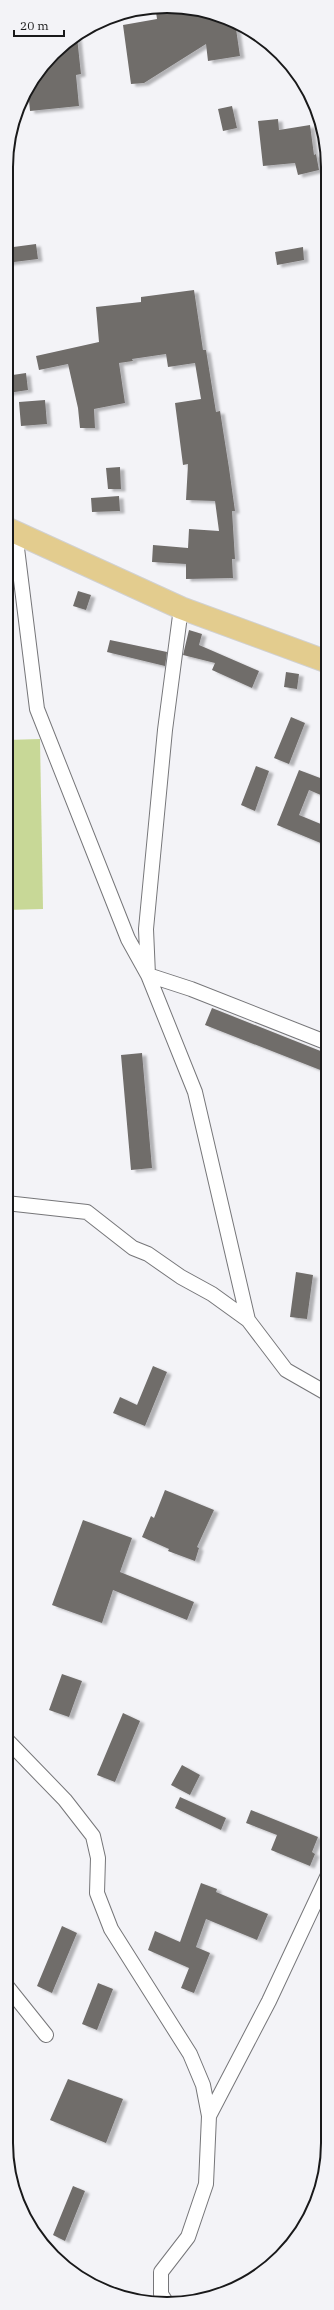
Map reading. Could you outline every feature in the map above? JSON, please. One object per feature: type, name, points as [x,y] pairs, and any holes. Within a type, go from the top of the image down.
[{"type":"main road","points":[[13,531],[181,608],[321,659]]},
{"type":"street","points":[[13,544],[37,709],[128,939],[148,976],[195,1092],[248,1320]]},
{"type":"street","points":[[148,976],[146,929],[165,730],[181,608]]},
{"type":"street","points":[[148,976],[191,990],[321,1040]]},
{"type":"street","points":[[13,1204],[87,1212],[133,1248],[148,1254],[181,1277],[212,1294],[248,1320],[286,1370],[321,1390]]},
{"type":"street","points":[[13,1746],[65,1800],[93,1836],[98,1858],[97,1893],[111,1929],[155,1996],[172,2028],[190,2054],[203,2085],[210,2116],[206,2184],[188,2237],[161,2272],[161,2294],[163,2297]]},
{"type":"street","points":[[210,2116],[269,2001],[321,1890]]},
{"type":"street","points":[[13,1994],[46,2035]]},
{"type":"green space","points":[[40,739],[43,909],[13,910],[13,740]]},
{"type":"building","points":[[156,13],[187,14],[217,21],[235,29],[240,56],[208,61],[206,44],[144,83],[131,84],[123,25],[157,19]]},
{"type":"building","points":[[78,42],[81,74],[76,75],[79,106],[30,111],[29,100],[39,81],[51,65],[65,51]]},
{"type":"building","points":[[232,106],[237,128],[223,131],[218,109]]},
{"type":"building","points":[[278,119],[279,130],[310,125],[314,155],[316,154],[319,170],[298,175],[295,163],[263,166],[258,121]]},
{"type":"building","points":[[36,244],[38,259],[13,262],[13,247]]},
{"type":"building","points":[[303,247],[304,260],[277,265],[275,252]]},
{"type":"building","points":[[194,290],[203,350],[206,350],[216,412],[220,411],[235,511],[232,511],[235,559],[232,559],[233,578],[186,579],[186,564],[152,562],[153,545],[188,548],[189,529],[219,531],[215,501],[186,500],[188,464],[183,465],[175,403],[201,399],[195,363],[168,367],[166,354],[132,359],[133,361],[119,363],[125,403],[94,409],[95,428],[80,428],[78,408],[68,364],[39,370],[36,356],[99,342],[96,307],[141,302],[141,297]]},
{"type":"building","points":[[26,373],[28,390],[13,392],[13,375]]},
{"type":"building","points":[[45,400],[47,424],[21,426],[19,402]]},
{"type":"building","points":[[120,467],[121,489],[108,489],[106,468]]},
{"type":"building","points":[[119,496],[120,511],[92,512],[91,498]]},
{"type":"building","points":[[78,591],[91,595],[86,610],[73,606]]},
{"type":"building","points":[[189,630],[202,634],[199,645],[259,671],[252,688],[212,670],[215,663],[183,655]]},
{"type":"building","points":[[110,640],[167,652],[165,666],[107,652]]},
{"type":"building","points":[[286,672],[299,674],[297,689],[284,687]]},
{"type":"building","points":[[291,717],[305,723],[289,764],[274,758]]},
{"type":"building","points":[[256,766],[269,771],[255,811],[241,805]]},
{"type":"building","points":[[299,770],[321,778],[321,795],[309,790],[299,815],[321,824],[321,843],[277,825]]},
{"type":"building","points":[[212,1008],[321,1051],[321,1070],[205,1025]]},
{"type":"building","points":[[142,1053],[152,1168],[131,1170],[121,1055]]},
{"type":"building","points":[[296,1272],[313,1275],[307,1319],[290,1317]]},
{"type":"building","points":[[153,1366],[167,1372],[145,1426],[113,1413],[120,1397],[137,1405]]},
{"type":"building","points":[[165,1490],[214,1510],[197,1547],[199,1548],[195,1561],[168,1551],[169,1549],[142,1537],[151,1516],[154,1518]]},
{"type":"building","points":[[83,1520],[132,1538],[120,1572],[194,1602],[187,1620],[113,1590],[102,1623],[52,1605]]},
{"type":"building","points":[[62,1674],[82,1681],[69,1717],[49,1710]]},
{"type":"building","points":[[123,1713],[140,1721],[115,1782],[97,1775]]},
{"type":"building","points":[[182,1765],[200,1775],[190,1795],[171,1785]]},
{"type":"building","points":[[180,1797],[226,1818],[221,1830],[175,1808]]},
{"type":"building","points":[[251,1810],[318,1837],[312,1852],[315,1854],[310,1866],[271,1850],[277,1835],[246,1823]]},
{"type":"building","points":[[201,1883],[217,1889],[216,1892],[268,1914],[257,1940],[206,1919],[196,1947],[210,1953],[194,1993],[181,1988],[189,1968],[148,1950],[155,1931],[180,1942]]},
{"type":"building","points":[[62,1926],[77,1933],[52,1993],[37,1986]]},
{"type":"building","points":[[98,1983],[113,1989],[97,2030],[82,2024]]},
{"type":"building","points":[[68,2079],[123,2099],[106,2143],[50,2120]]},
{"type":"building","points":[[73,2186],[85,2191],[65,2241],[53,2235]]}]
